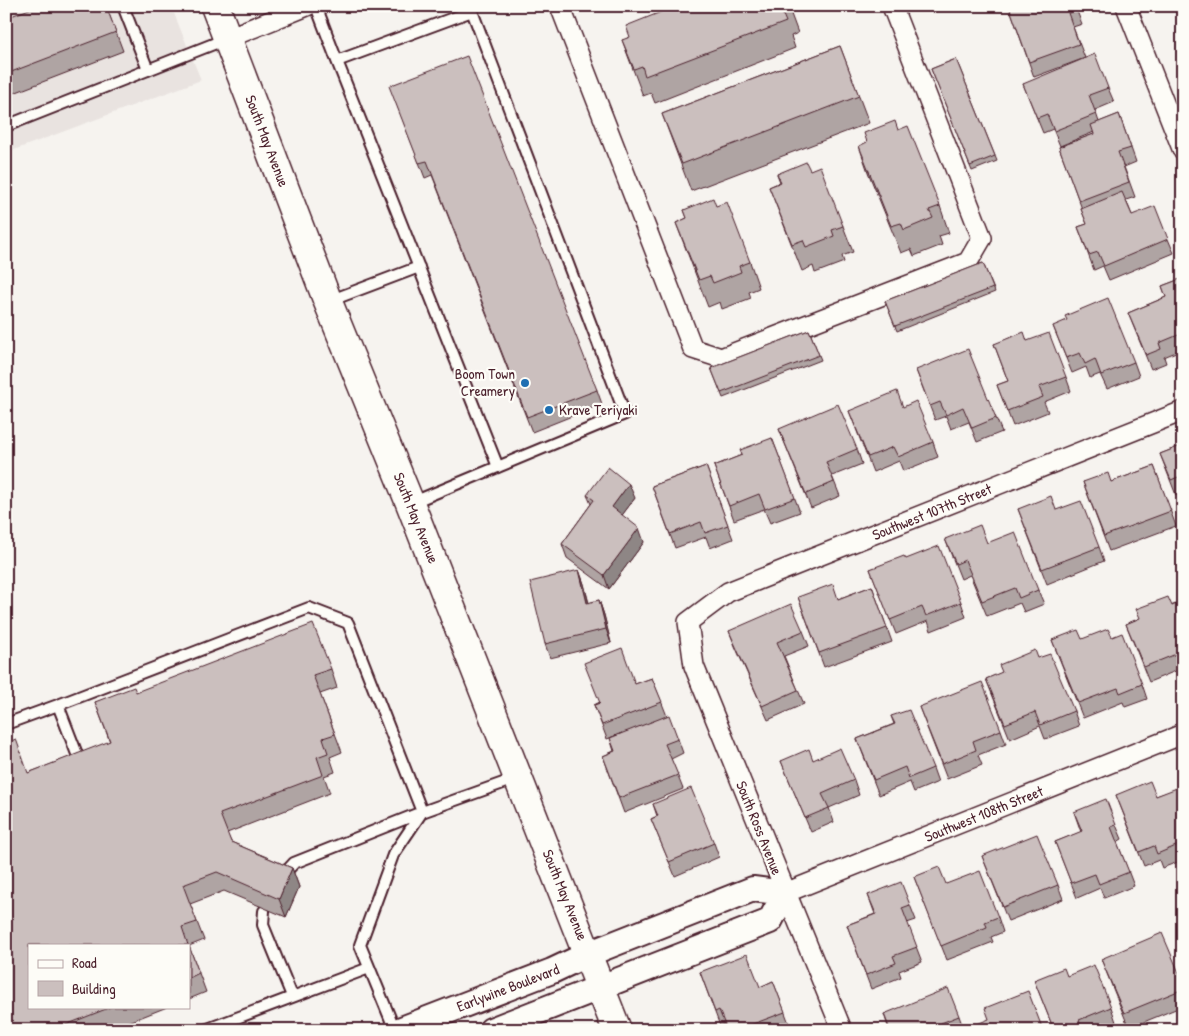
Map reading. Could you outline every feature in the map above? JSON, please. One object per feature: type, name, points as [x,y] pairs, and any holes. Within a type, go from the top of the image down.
[{"type":"main road","name":"South May Avenue","points":[[216,6],[328,302],[410,503],[617,1030]]},
{"type":"street","points":[[228,38],[306,6]]},
{"type":"street","points":[[560,6],[693,349],[721,358],[968,262],[982,238],[892,6]]},
{"type":"street","points":[[1126,6],[1183,151]]},
{"type":"street","name":"Southwest 107th Street","points":[[688,622],[728,592],[1183,411]]},
{"type":"street","name":"South Ross Avenue","points":[[688,622],[694,666],[785,894],[842,1030]]},
{"type":"street","name":"Southwest 108th Street","points":[[785,894],[1183,734]]},
{"type":"street","points":[[491,1030],[770,921],[785,894],[753,889],[588,954]]},
{"type":"street","name":"Earlywine Boulevard","points":[[400,1030],[552,972],[588,954]]},
{"type":"lane","points":[[122,6],[148,70]]},
{"type":"lane","points":[[316,6],[498,466]]},
{"type":"lane","points":[[337,61],[472,11],[625,414],[410,503]]},
{"type":"lane","points":[[6,126],[228,38]]},
{"type":"lane","points":[[328,302],[419,267]]},
{"type":"lane","points":[[6,724],[309,608],[348,623],[422,812]]},
{"type":"lane","points":[[58,705],[83,767]]},
{"type":"lane","points":[[282,877],[294,863],[422,812],[518,777]]},
{"type":"lane","points":[[395,1030],[360,945],[393,855],[422,812]]},
{"type":"lane","points":[[264,911],[263,925],[292,996]]},
{"type":"lane","points":[[205,1030],[369,968]]},
{"type":"shaded area","points":[[6,6],[171,6],[201,80],[6,153]]},
{"type":"building","points":[[37,6],[106,6],[116,32],[6,74],[6,18]]},
{"type":"building","points":[[676,6],[789,7],[781,10],[786,22],[645,76],[642,66],[634,69],[622,40],[630,37],[626,26]]},
{"type":"building","points":[[1009,6],[1075,6],[1077,10],[1068,13],[1079,44],[1029,62]]},
{"type":"building","points":[[840,46],[859,96],[682,164],[662,114]]},
{"type":"building","points":[[1095,54],[1108,88],[1089,95],[1096,114],[1054,131],[1047,114],[1037,118],[1023,84]]},
{"type":"building","points":[[467,56],[597,390],[527,417],[427,161],[419,163],[389,86]]},
{"type":"building","points":[[956,59],[995,156],[970,166],[931,69]]},
{"type":"building","points":[[1119,114],[1131,148],[1118,152],[1129,182],[1079,201],[1059,147],[1094,134],[1091,125]]},
{"type":"building","points":[[895,121],[898,130],[908,126],[940,206],[929,210],[933,218],[904,230],[901,223],[891,226],[859,146],[867,142],[864,133]]},
{"type":"building","points":[[806,162],[810,170],[820,166],[843,226],[832,230],[834,236],[806,247],[803,240],[792,244],[769,187],[781,182],[777,174]]},
{"type":"building","points":[[1122,192],[1132,215],[1155,206],[1168,239],[1104,266],[1098,252],[1089,255],[1078,227],[1087,224],[1081,209]]},
{"type":"building","points":[[713,198],[716,206],[727,202],[750,262],[739,266],[741,272],[713,283],[710,276],[699,280],[676,223],[687,218],[684,210]]},
{"type":"building","points":[[983,263],[993,288],[895,326],[885,301]]},
{"type":"building","points":[[1183,278],[1183,333],[1159,343],[1161,349],[1146,355],[1128,313],[1166,297],[1162,286]]},
{"type":"building","points":[[1108,298],[1134,362],[1101,375],[1095,359],[1085,364],[1080,353],[1066,358],[1053,326],[1067,320],[1065,316]]},
{"type":"building","points":[[809,330],[819,355],[721,393],[711,368]]},
{"type":"building","points":[[1024,332],[1027,341],[1049,333],[1066,377],[1039,387],[1043,397],[1007,411],[997,385],[1008,381],[994,344]]},
{"type":"building","points":[[968,349],[996,418],[972,428],[963,407],[946,415],[940,402],[930,406],[916,370]]},
{"type":"building","points":[[897,391],[903,407],[916,401],[933,442],[898,457],[893,447],[868,457],[849,411]]},
{"type":"building","points":[[838,404],[857,449],[826,462],[834,482],[806,494],[779,429]]},
{"type":"building","points":[[772,438],[795,498],[765,509],[759,494],[729,506],[714,466],[742,455],[740,450]]},
{"type":"building","points":[[1183,445],[1183,475],[1171,480],[1160,454]]},
{"type":"building","points":[[706,466],[728,525],[705,533],[701,522],[670,534],[652,486]]},
{"type":"building","points":[[1154,466],[1171,511],[1104,536],[1083,482],[1108,473],[1111,482]]},
{"type":"building","points":[[608,467],[629,484],[612,507],[639,528],[604,575],[562,544],[594,500],[587,495]]},
{"type":"building","points":[[1051,496],[1056,510],[1081,501],[1099,547],[1042,569],[1018,509]]},
{"type":"building","points":[[980,525],[987,543],[1015,532],[1038,590],[1019,598],[1015,588],[982,601],[965,560],[956,564],[945,539]]},
{"type":"building","points":[[939,546],[961,602],[926,616],[922,607],[890,620],[870,569],[904,556],[906,559]]},
{"type":"building","points":[[579,570],[587,603],[599,600],[606,629],[545,644],[530,582]]},
{"type":"building","points":[[833,584],[838,599],[872,586],[887,628],[819,653],[798,597]]},
{"type":"building","points":[[1168,597],[1172,606],[1183,601],[1183,657],[1181,652],[1144,667],[1126,624],[1140,618],[1136,609]]},
{"type":"building","points":[[791,604],[803,631],[777,642],[798,690],[762,706],[729,631]]},
{"type":"building","points":[[313,624],[331,669],[313,675],[335,734],[323,738],[328,753],[317,757],[323,775],[220,814],[231,842],[292,868],[279,899],[217,872],[183,885],[197,922],[182,927],[188,944],[28,944],[28,1008],[108,1008],[53,1030],[6,1030],[6,743],[16,739],[28,773],[110,741],[95,702],[134,687],[136,692]]},
{"type":"building","points":[[1108,629],[1112,637],[1122,633],[1142,684],[1120,693],[1118,688],[1078,703],[1052,640],[1078,630],[1082,639]]},
{"type":"building","points":[[622,648],[635,684],[652,678],[662,702],[602,725],[594,705],[600,703],[584,663]]},
{"type":"building","points":[[1035,650],[1038,658],[1050,654],[1074,711],[1040,725],[1035,712],[1005,724],[986,679],[1002,672],[999,665]]},
{"type":"building","points":[[982,682],[1001,730],[973,741],[976,750],[942,764],[919,707]]},
{"type":"building","points":[[909,710],[933,768],[909,778],[905,767],[874,780],[857,739],[895,724],[891,716]]},
{"type":"building","points":[[669,715],[678,739],[665,744],[678,775],[619,798],[603,756],[615,751],[610,738]]},
{"type":"building","points":[[840,748],[854,780],[822,794],[829,808],[805,818],[781,761],[809,749],[813,760]]},
{"type":"building","points":[[1150,781],[1156,796],[1183,787],[1183,843],[1157,854],[1154,846],[1139,852],[1116,795]]},
{"type":"building","points":[[691,788],[714,843],[669,862],[651,819],[658,816],[653,804]]},
{"type":"building","points":[[1106,799],[1116,825],[1111,827],[1129,872],[1099,884],[1095,874],[1071,883],[1055,842],[1082,831],[1074,812]]},
{"type":"building","points":[[1037,834],[1058,885],[1003,907],[982,856]]},
{"type":"building","points":[[939,867],[946,884],[980,871],[998,917],[985,922],[987,927],[941,946],[914,877]]},
{"type":"building","points":[[901,882],[910,905],[902,908],[917,947],[893,956],[896,963],[866,975],[847,925],[876,914],[868,895]]},
{"type":"building","points":[[1183,919],[1183,937],[1176,922]]},
{"type":"building","points":[[1162,933],[1183,982],[1183,989],[1124,1013],[1101,959]]},
{"type":"building","points":[[190,949],[199,973],[190,978]]},
{"type":"building","points":[[747,954],[760,987],[773,981],[785,1012],[737,1030],[727,1030],[719,1010],[715,1012],[700,972]]},
{"type":"building","points":[[1094,965],[1111,1007],[1079,1020],[1082,1030],[1054,1030],[1034,980],[1064,968],[1067,976]]},
{"type":"building","points":[[948,988],[959,1016],[941,1023],[944,1030],[890,1030],[884,1014]]},
{"type":"building","points":[[1028,991],[1043,1030],[971,1030],[970,1027],[989,1019],[985,1008]]},
{"type":"place","name":"Boom Town Creamery","points":[[525,383]]},
{"type":"place","name":"Krave Teriyaki","points":[[549,410]]}]
